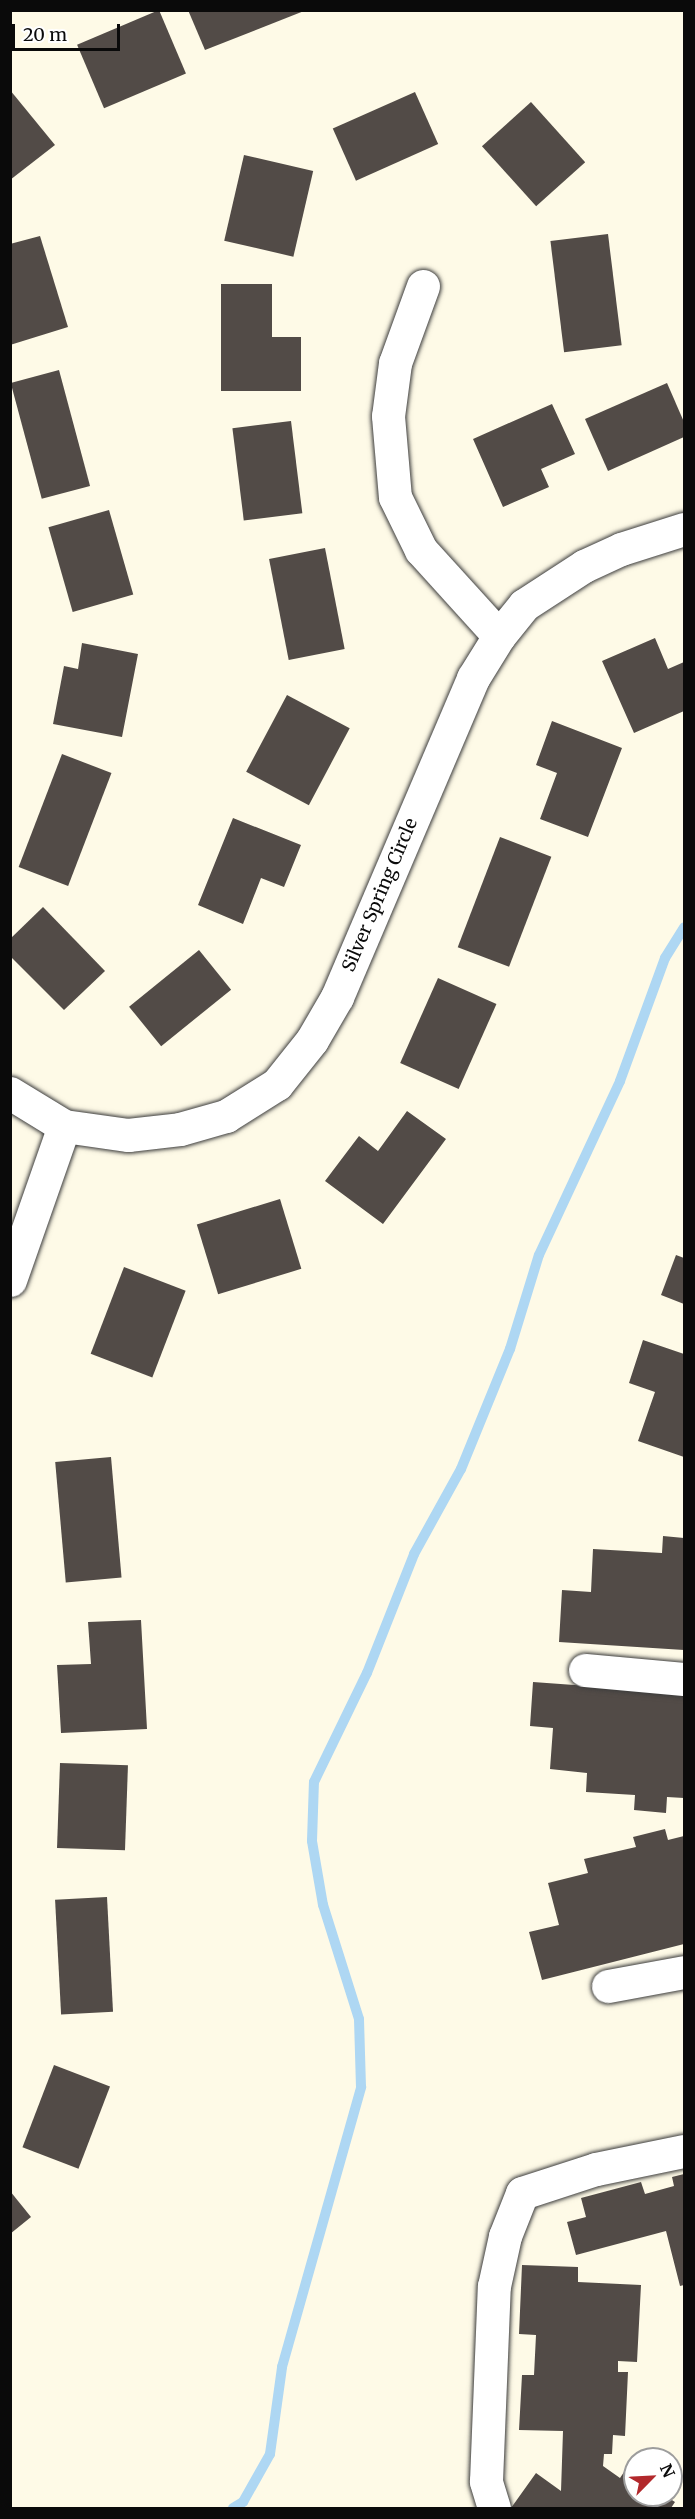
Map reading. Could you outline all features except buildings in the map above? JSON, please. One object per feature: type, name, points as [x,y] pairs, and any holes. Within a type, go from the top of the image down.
[{"type":"street","points":[[423,286],[395,363],[388,416],[395,497],[421,550],[499,636]]},
{"type":"street","name":"Silver Spring Circle","points":[[10,1093],[64,1126],[128,1135],[180,1129],[226,1116],[277,1084],[312,1040],[336,997],[473,678],[499,636],[524,605],[584,566],[621,549],[684,529]]},
{"type":"street","points":[[10,1280],[64,1126]]},
{"type":"street","points":[[585,1670],[684,1679]]},
{"type":"street","points":[[608,1986],[684,1972]]},
{"type":"street","points":[[494,2508],[486,2481],[494,2286],[505,2236],[522,2193],[596,2169],[684,2151]]},
{"type":"waterway","points":[[233,2508],[243,2502],[270,2454],[282,2367],[361,2087],[359,2019],[323,1905],[312,1841],[314,1782],[367,1673],[414,1554],[461,1469],[510,1349],[539,1255],[620,1081],[665,958],[684,928]]}]
